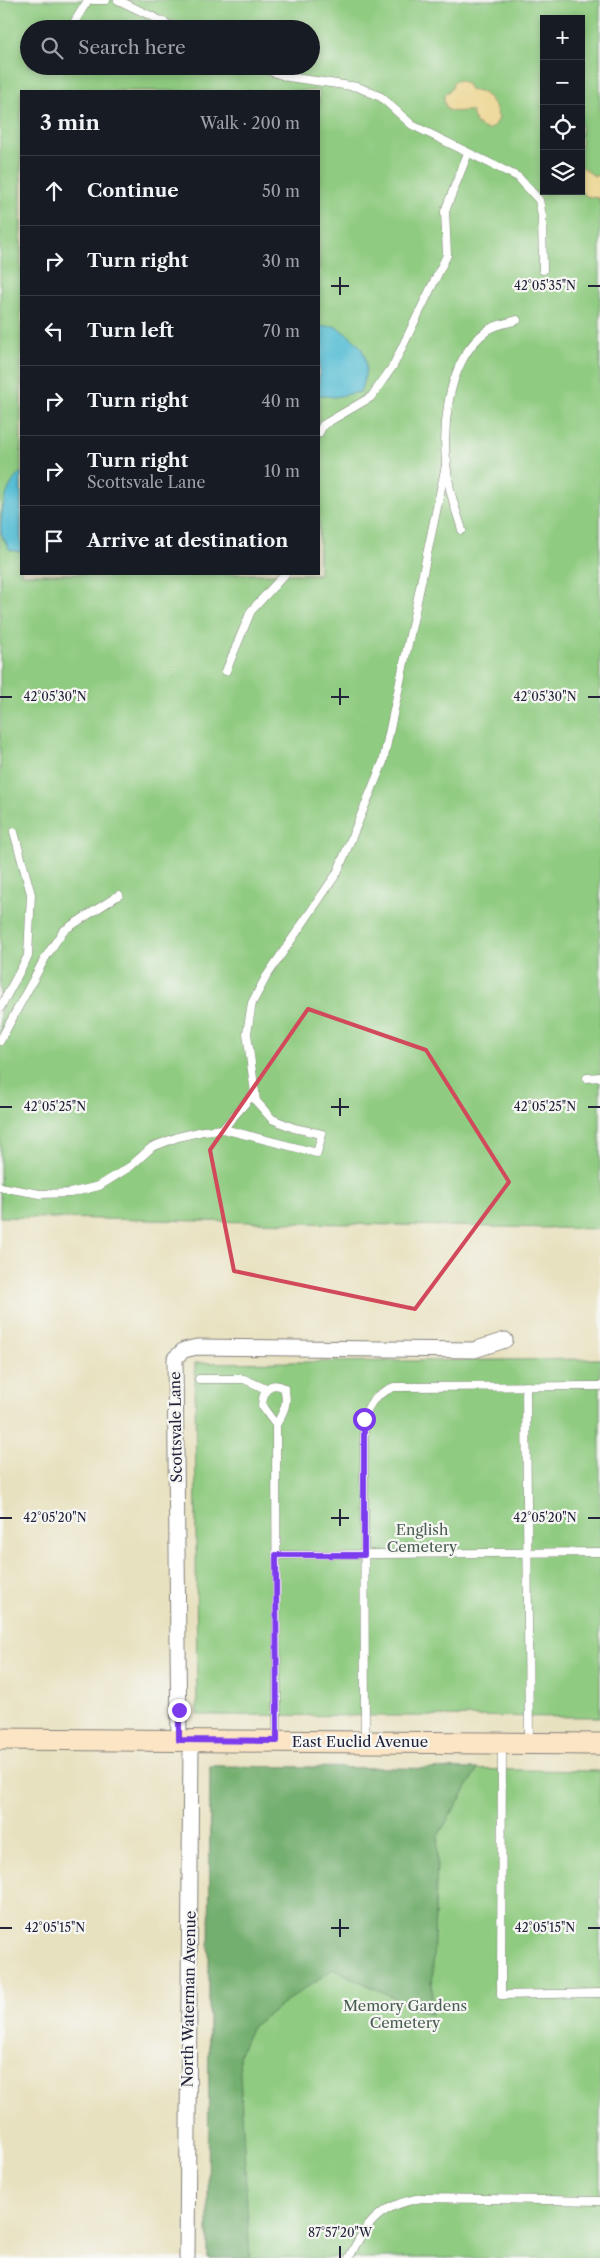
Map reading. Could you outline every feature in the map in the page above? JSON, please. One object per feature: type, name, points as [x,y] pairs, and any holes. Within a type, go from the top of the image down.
[{"type":"main road","name":"East Euclid Avenue","points":[[0,1739],[600,1744]]},
{"type":"street","name":"Scottsvale Lane","points":[[185,1740],[176,1358],[184,1350],[197,1347],[474,1350],[505,1340]]},
{"type":"street","name":"North Waterman Avenue","points":[[185,1740],[187,2258]]},
{"type":"lane","points":[[76,20],[88,0]]},
{"type":"lane","points":[[93,0],[106,0]]},
{"type":"lane","points":[[118,0],[159,20]]},
{"type":"lane","points":[[282,75],[358,87],[381,97],[412,125],[518,177],[539,200],[542,216],[543,270]]},
{"type":"lane","points":[[320,430],[322,425],[371,397],[394,366],[446,254],[445,211],[468,152]]},
{"type":"lane","points":[[462,530],[450,490],[447,460],[445,431],[450,393],[466,352],[488,329],[517,320]]},
{"type":"lane","points":[[0,1187],[40,1194],[70,1193],[99,1186],[131,1166],[152,1148],[178,1136],[203,1131],[223,1129],[317,1153],[322,1134],[294,1128],[272,1119],[256,1101],[248,1033],[252,1003],[266,977],[337,874],[383,762],[447,460]]},
{"type":"lane","points":[[226,671],[251,611],[284,575]]},
{"type":"lane","points":[[0,1008],[28,956],[31,894],[14,832]]},
{"type":"lane","points":[[0,1041],[45,958],[63,931],[119,895]]},
{"type":"lane","points":[[587,1078],[600,1077]]},
{"type":"lane","points":[[223,1129],[254,1092]]},
{"type":"lane","points":[[200,1379],[244,1380],[266,1389]]},
{"type":"lane","points":[[276,1425],[262,1406],[266,1389],[271,1385],[278,1385],[284,1388],[287,1397],[285,1407],[276,1425],[277,1741]]},
{"type":"lane","points":[[526,1386],[529,1743]]},
{"type":"lane","points":[[366,1742],[364,1419],[370,1402],[376,1396],[394,1387],[600,1386]]},
{"type":"lane","points":[[276,1555],[600,1552]]},
{"type":"lane","points":[[502,1743],[501,1996],[600,1993]]},
{"type":"lane","points":[[350,2258],[363,2231],[373,2219],[382,2212],[406,2200],[422,2198],[600,2201]]},
{"type":"highlighted area","points":[[308,1009],[426,1050],[509,1182],[415,1309],[234,1271],[210,1150]]},
{"type":"green space","points":[[0,0],[600,0],[600,1229],[0,1217]]},
{"type":"green space","name":"English Cemetery","points":[[600,1359],[600,1717],[197,1715],[195,1363]]},
{"type":"green space","name":"Memory Gardens Cemetery","points":[[210,1766],[600,1771],[600,2258],[208,2258]]},
{"type":"green space","points":[[210,1766],[478,1769],[438,1836],[431,2015],[333,1969],[252,2026],[239,2055],[250,2258],[208,2258]]},
{"type":"sand","points":[[459,80],[467,84],[470,90],[483,93],[495,106],[499,119],[493,127],[488,130],[477,125],[471,111],[452,111],[446,107],[444,95],[452,88],[453,82]]},
{"type":"sand","points":[[585,169],[594,176],[600,175],[600,203],[598,198],[586,196]]},
{"type":"water","points":[[334,326],[353,339],[364,353],[366,369],[360,392],[334,397],[320,395],[320,327]]},
{"type":"water","points":[[20,473],[20,552],[10,550],[1,532],[5,499]]},
{"type":"route","points":[[179,1710],[179,1740],[277,1741],[276,1555],[364,1555],[364,1419]]}]
